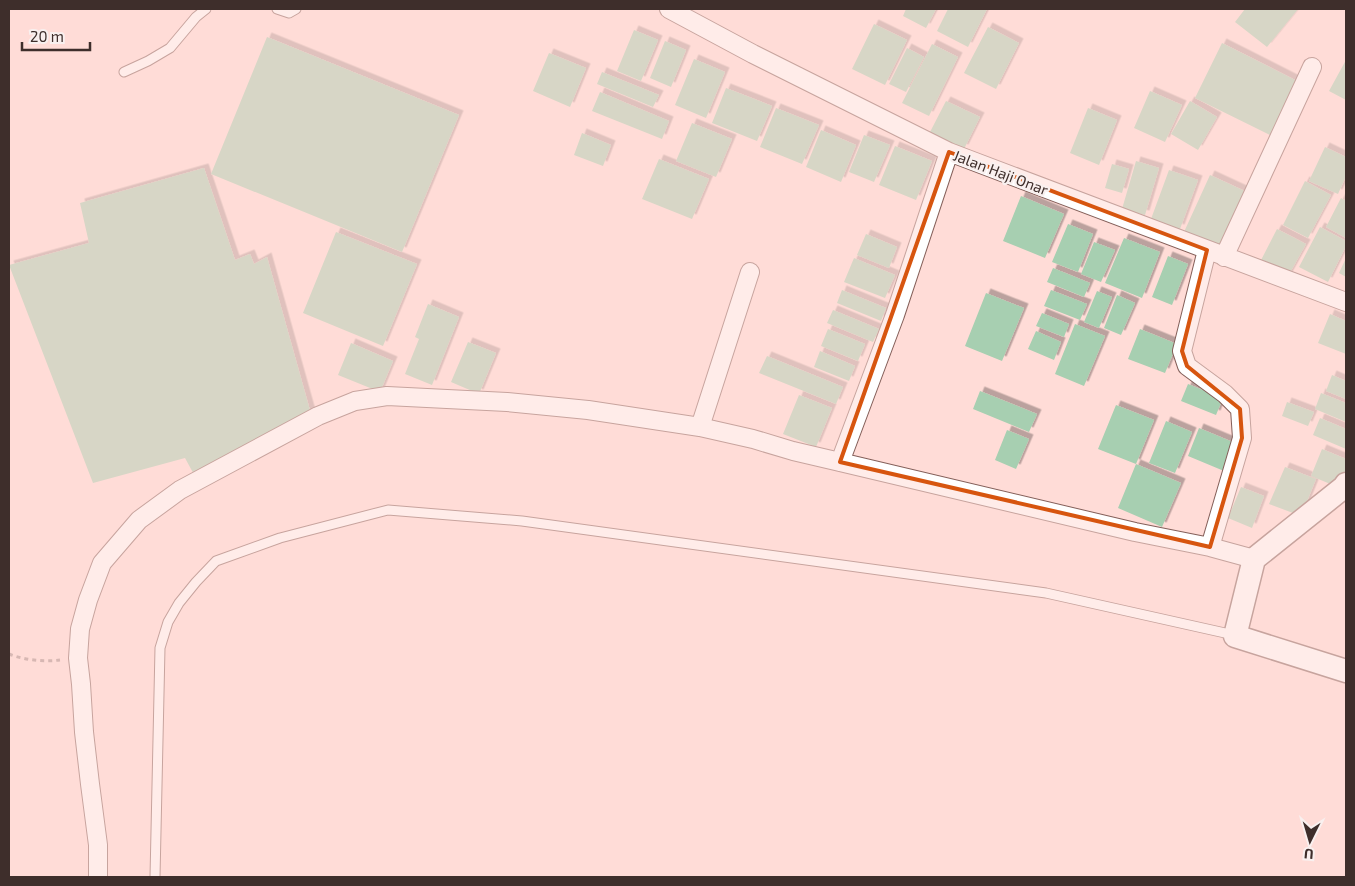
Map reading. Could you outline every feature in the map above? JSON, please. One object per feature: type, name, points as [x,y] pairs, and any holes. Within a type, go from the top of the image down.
[{"type":"street","name":"Jalan Haji Onar","points":[[670,9],[753,54],[949,152],[1346,302]]},
{"type":"street","points":[[1224,257],[1312,67]]},
{"type":"street","points":[[840,462],[895,315],[949,152]]},
{"type":"street","points":[[1207,250],[1182,350],[1187,366],[1225,394],[1240,409],[1242,438],[1210,547]]},
{"type":"street","points":[[700,427],[750,272]]},
{"type":"street","points":[[98,877],[98,845],[84,732],[78,658],[80,629],[88,600],[102,563],[139,520],[180,490],[318,416],[355,401],[387,396],[507,402],[588,410],[700,427],[753,439],[793,451],[1135,532],[1210,547],[1254,559]]},
{"type":"street","points":[[1346,484],[1254,559],[1235,636],[1346,671]]},
{"type":"lane","points":[[124,72],[170,48],[196,17],[206,9]]},
{"type":"lane","points":[[277,9],[289,13],[296,9]]},
{"type":"lane","points":[[155,877],[160,648],[168,622],[179,603],[216,561],[280,538],[388,510],[522,521],[1046,593],[1235,636]]},
{"type":"path","points":[[9,654],[20,658],[51,661],[78,658]]},
{"type":"highlighted area","points":[[949,152],[1207,250],[1182,351],[1187,366],[1240,409],[1242,438],[1210,547],[840,462]]},
{"type":"building","points":[[906,9],[936,9],[926,28],[903,16]]},
{"type":"building","points":[[948,9],[987,9],[968,47],[937,31]]},
{"type":"building","points":[[1245,9],[1298,9],[1267,47],[1235,22]]},
{"type":"building","points":[[874,24],[907,40],[885,85],[852,69]]},
{"type":"building","points":[[988,27],[1019,43],[996,89],[964,73]]},
{"type":"building","points":[[634,30],[658,40],[641,81],[617,71]]},
{"type":"building","points":[[267,37],[459,115],[402,252],[211,174]]},
{"type":"building","points":[[665,41],[686,50],[671,87],[650,78]]},
{"type":"building","points":[[1222,43],[1301,83],[1274,137],[1195,98]]},
{"type":"building","points":[[932,44],[958,57],[929,116],[902,103]]},
{"type":"building","points":[[907,48],[924,57],[906,92],[889,84]]},
{"type":"building","points":[[549,53],[586,68],[570,107],[533,91]]},
{"type":"building","points":[[694,59],[725,72],[706,118],[675,105]]},
{"type":"building","points":[[1346,60],[1346,100],[1329,91]]},
{"type":"building","points":[[602,72],[659,95],[653,107],[597,84]]},
{"type":"building","points":[[726,88],[772,106],[757,141],[712,123]]},
{"type":"building","points":[[1150,91],[1182,105],[1165,142],[1134,128]]},
{"type":"building","points":[[600,92],[669,121],[662,139],[592,111]]},
{"type":"building","points":[[946,101],[980,117],[964,149],[930,132]]},
{"type":"building","points":[[1190,101],[1217,117],[1198,150],[1171,134]]},
{"type":"building","points":[[776,108],[819,125],[802,164],[760,147]]},
{"type":"building","points":[[1088,108],[1117,120],[1099,165],[1070,153]]},
{"type":"building","points":[[692,123],[732,139],[716,177],[676,161]]},
{"type":"building","points":[[821,130],[856,145],[841,182],[806,167]]},
{"type":"building","points":[[582,133],[611,145],[603,166],[574,155]]},
{"type":"building","points":[[864,135],[890,145],[874,182],[849,172]]},
{"type":"building","points":[[895,146],[932,161],[916,200],[879,185]]},
{"type":"building","points":[[1325,147],[1346,157],[1346,176],[1338,194],[1309,181]]},
{"type":"building","points":[[659,159],[709,179],[692,219],[642,199]]},
{"type":"building","points":[[1136,161],[1159,168],[1145,215],[1122,209]]},
{"type":"building","points":[[1112,164],[1129,169],[1122,193],[1105,188]]},
{"type":"building","points":[[204,168],[235,260],[250,254],[254,264],[267,257],[311,414],[197,480],[185,458],[93,483],[9,265],[89,243],[80,203]]},
{"type":"building","points":[[1169,170],[1198,180],[1180,229],[1151,219]]},
{"type":"building","points":[[1210,175],[1249,193],[1224,249],[1184,232]]},
{"type":"building","points":[[1305,181],[1331,195],[1308,238],[1283,225]]},
{"type":"building","points":[[1021,196],[1064,214],[1045,258],[1003,241]]},
{"type":"building","points":[[1341,198],[1346,201],[1346,238],[1326,227]]},
{"type":"building","points":[[1068,224],[1093,234],[1078,272],[1052,262]]},
{"type":"building","points":[[1320,227],[1346,241],[1346,246],[1328,282],[1299,267]]},
{"type":"building","points":[[1277,229],[1306,244],[1287,278],[1259,264]]},
{"type":"building","points":[[336,232],[417,264],[383,346],[303,313]]},
{"type":"building","points":[[866,234],[897,247],[889,268],[857,255]]},
{"type":"building","points":[[1124,238],[1160,252],[1142,298],[1105,283]]},
{"type":"building","points":[[1094,242],[1115,250],[1101,282],[1081,274]]},
{"type":"building","points":[[1168,256],[1188,264],[1172,305],[1152,297]]},
{"type":"building","points":[[854,258],[895,275],[885,298],[844,282]]},
{"type":"building","points":[[1346,258],[1346,277],[1339,273]]},
{"type":"building","points":[[1053,268],[1090,283],[1084,297],[1047,282]]},
{"type":"building","points":[[842,290],[886,308],[881,321],[837,303]]},
{"type":"building","points":[[1051,290],[1087,304],[1080,320],[1044,306]]},
{"type":"building","points":[[1097,291],[1112,297],[1099,328],[1084,322]]},
{"type":"building","points":[[986,293],[1024,308],[1002,361],[965,346]]},
{"type":"building","points":[[1117,295],[1135,303],[1121,335],[1104,328]]},
{"type":"building","points":[[428,304],[459,317],[432,385],[405,374],[419,339],[415,337]]},
{"type":"building","points":[[833,310],[879,329],[873,342],[827,323]]},
{"type":"building","points":[[1042,313],[1069,324],[1064,337],[1036,326]]},
{"type":"building","points":[[1330,314],[1346,321],[1346,354],[1318,343]]},
{"type":"building","points":[[1075,324],[1105,336],[1084,386],[1055,374]]},
{"type":"building","points":[[828,329],[865,344],[858,361],[821,346]]},
{"type":"building","points":[[1140,329],[1177,344],[1165,373],[1128,359]]},
{"type":"building","points":[[1036,331],[1061,342],[1054,360],[1028,349]]},
{"type":"building","points":[[468,342],[496,353],[479,394],[451,382]]},
{"type":"building","points":[[351,343],[393,361],[380,392],[338,375]]},
{"type":"building","points":[[820,351],[855,366],[849,381],[814,367]]},
{"type":"building","points":[[767,356],[843,387],[836,404],[759,373]]},
{"type":"building","points":[[1332,375],[1346,381],[1346,399],[1326,391]]},
{"type":"building","points":[[1188,384],[1223,398],[1216,415],[1181,401]]},
{"type":"building","points":[[980,391],[1037,414],[1029,432],[973,409]]},
{"type":"building","points":[[1321,393],[1346,403],[1346,422],[1315,409]]},
{"type":"building","points":[[799,395],[832,408],[816,447],[783,434]]},
{"type":"building","points":[[1287,402],[1314,412],[1308,426],[1282,416]]},
{"type":"building","points":[[1116,405],[1154,420],[1136,464],[1098,449]]},
{"type":"building","points":[[1320,418],[1346,429],[1346,449],[1313,435]]},
{"type":"building","points":[[1166,421],[1192,432],[1175,473],[1149,463]]},
{"type":"building","points":[[1199,428],[1235,443],[1224,471],[1188,456]]},
{"type":"building","points":[[1007,430],[1029,439],[1016,469],[995,460]]},
{"type":"building","points":[[1322,449],[1346,459],[1346,473],[1340,488],[1311,476]]},
{"type":"building","points":[[1136,464],[1181,483],[1162,527],[1118,508]]},
{"type":"building","points":[[1285,467],[1316,479],[1301,516],[1269,504]]},
{"type":"building","points":[[1241,487],[1264,496],[1252,528],[1228,518]]}]
